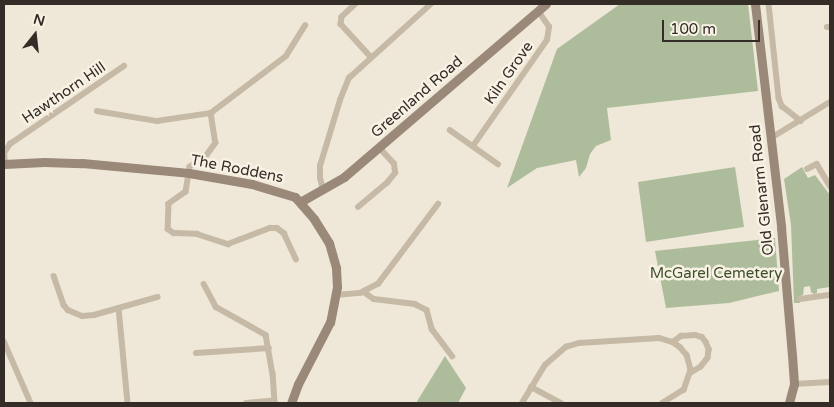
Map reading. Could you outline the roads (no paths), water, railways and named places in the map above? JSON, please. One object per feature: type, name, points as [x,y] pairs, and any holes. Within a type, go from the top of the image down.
[{"type":"street","points":[[356,4],[343,16],[341,24],[371,57]]},
{"type":"street","points":[[323,190],[320,166],[343,91],[352,74],[431,4]]},
{"type":"street","name":"Greenland Road","points":[[300,202],[344,177],[546,4]]},
{"type":"street","name":"Old Glenarm Road","points":[[755,4],[771,138],[794,384],[789,403]]},
{"type":"street","points":[[769,4],[779,98],[782,106],[801,121]]},
{"type":"street","name":"Kiln Grove","points":[[473,146],[547,40],[550,28],[538,11]]},
{"type":"street","points":[[97,111],[157,121],[211,114],[286,56],[305,25]]},
{"type":"street","name":"Hawthorn Hill","points":[[4,164],[5,151],[10,144],[124,66]]},
{"type":"street","points":[[771,138],[830,102]]},
{"type":"street","points":[[211,114],[216,143],[205,158],[190,167],[186,192],[172,200],[169,206],[167,224],[170,231],[176,234],[200,234],[228,244],[275,227],[284,233],[296,260]]},
{"type":"street","points":[[450,130],[498,164]]},
{"type":"street","points":[[358,207],[394,174],[394,165],[379,148]]},
{"type":"street","name":"The Roddens","points":[[4,164],[82,163],[189,173],[279,190],[288,193],[300,202],[323,233],[334,255],[337,275],[336,296],[330,322],[298,384],[291,403]]},
{"type":"street","points":[[808,169],[816,164],[830,186]]},
{"type":"street","points":[[336,296],[348,296],[364,292],[380,281],[438,204]]},
{"type":"street","points":[[54,276],[64,305],[75,314],[87,316],[157,297]]},
{"type":"street","points":[[204,284],[216,308],[262,331],[266,335],[275,403],[246,403]]},
{"type":"street","points":[[364,292],[374,299],[412,304],[425,308],[429,313],[432,328],[452,356]]},
{"type":"street","points":[[800,298],[830,294]]},
{"type":"street","points":[[119,308],[128,403]]},
{"type":"street","points":[[663,403],[681,393],[691,374],[702,367],[708,358],[709,351],[702,336],[681,336],[673,342]]},
{"type":"street","points":[[522,403],[531,387],[554,356],[566,347],[579,343],[659,338],[673,342],[686,355],[691,374]]},
{"type":"street","points":[[4,341],[31,403]]},
{"type":"street","points":[[196,353],[269,348]]},
{"type":"street","points":[[794,384],[830,382]]},
{"type":"street","points":[[531,387],[560,403]]},
{"type":"park label","name":"McGarel Cemetery","points":[[716,274]]}]
